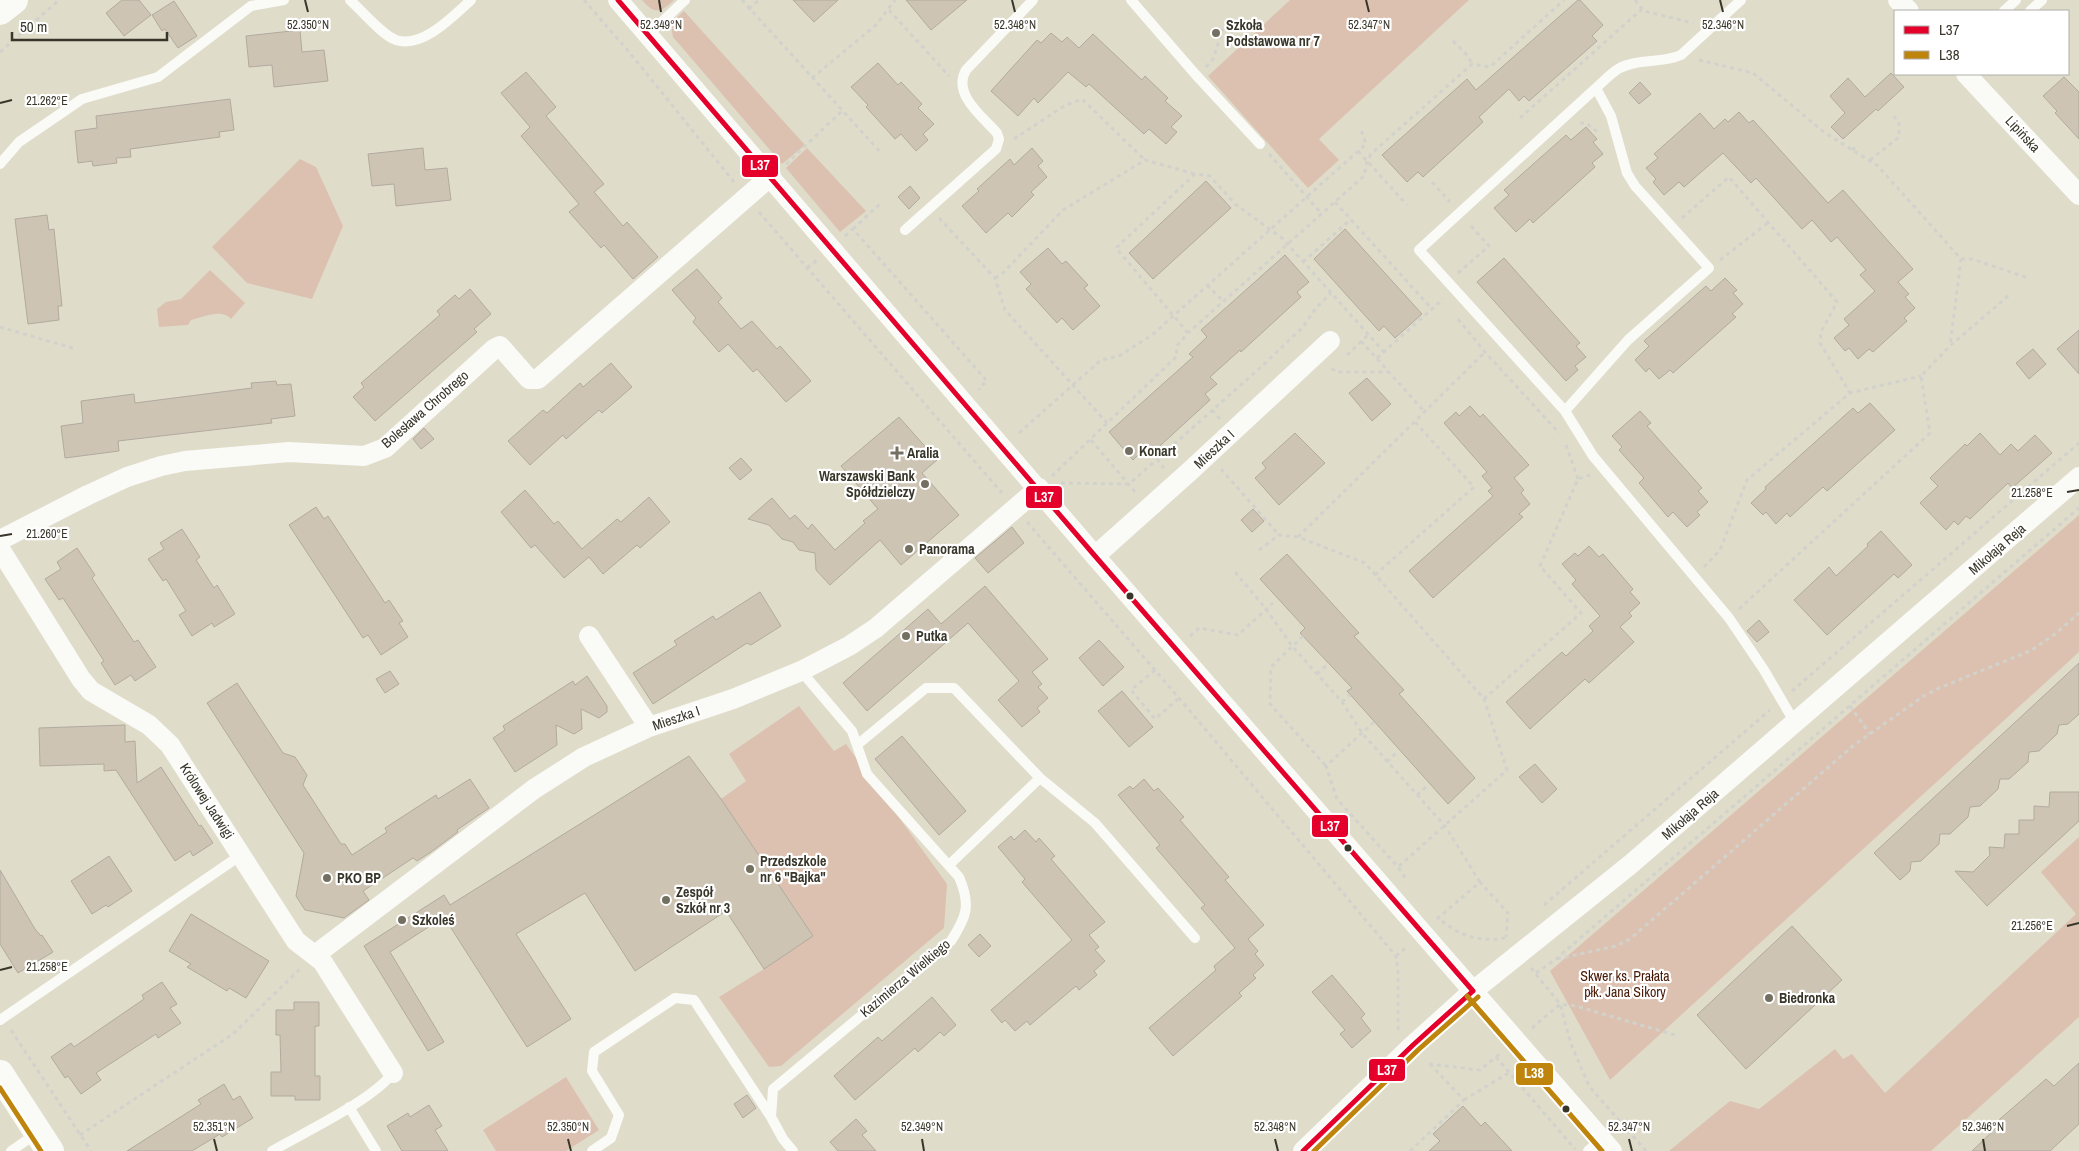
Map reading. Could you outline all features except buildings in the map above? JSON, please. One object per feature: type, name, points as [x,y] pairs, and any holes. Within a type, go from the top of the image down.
[{"type":"street","points":[[0,11],[14,0]]},
{"type":"street","points":[[618,0],[771,176],[1046,482],[1095,556],[1473,991],[1601,1147]]},
{"type":"street","points":[[1898,0],[1908,10]]},
{"type":"street","name":"Lipińska","points":[[1967,75],[2079,195]]},
{"type":"street","name":"Bolesława Chrobrego","points":[[0,540],[127,477],[161,466],[289,452],[364,456],[385,448],[494,349],[500,346],[529,378],[538,380],[771,176]]},
{"type":"street","name":"Mieszka I","points":[[1095,556],[1330,341]]},
{"type":"street","name":"Mikołaja Reja","points":[[1303,1151],[1473,991],[1631,864],[2079,478]]},
{"type":"street","name":"Mieszka I","points":[[314,955],[534,789],[584,757],[649,727],[733,699],[801,671],[849,646],[876,628],[1046,482]]},
{"type":"street","name":"Królowej Jadwigi","points":[[0,549],[81,679],[91,691],[143,721],[165,740],[296,942],[322,961],[393,1073]]},
{"type":"street","points":[[589,636],[649,727]]},
{"type":"street","points":[[0,1074],[44,1142]]},
{"type":"lane","points":[[0,164],[19,142],[82,98],[158,77],[252,6],[284,0]]},
{"type":"lane","points":[[350,0],[378,27],[396,40],[413,40],[433,32],[472,0]]},
{"type":"lane","points":[[648,35],[685,0]]},
{"type":"lane","points":[[905,230],[994,152],[998,145],[997,133],[968,100],[962,84],[962,78],[966,70],[1033,0]]},
{"type":"lane","points":[[1131,0],[1196,75],[1260,144]]},
{"type":"lane","points":[[1741,0],[1681,55],[1670,60],[1642,62],[1617,70],[1419,250],[1565,411],[1593,456],[1729,618],[1764,670],[1796,723]]},
{"type":"lane","points":[[2005,10],[2016,0]]},
{"type":"lane","points":[[2031,10],[2042,0]]},
{"type":"lane","points":[[1565,411],[1628,340],[1710,268],[1635,186],[1627,173],[1611,116],[1596,88]]},
{"type":"lane","name":"Kazimierza Wielkiego","points":[[771,1117],[773,1088],[950,941],[964,921],[966,908],[966,893],[959,877],[867,774],[852,731],[801,671]]},
{"type":"lane","points":[[857,744],[926,688],[954,688],[1040,778],[1095,823],[1195,938]]},
{"type":"lane","points":[[948,865],[1040,778]]},
{"type":"lane","points":[[2,1019],[241,855]]},
{"type":"lane","points":[[592,1151],[611,1138],[619,1114],[592,1071],[594,1052],[675,998],[694,1000],[771,1117],[783,1139],[793,1151]]},
{"type":"lane","points":[[272,1151],[349,1107],[385,1083],[393,1073]]},
{"type":"lane","points":[[349,1107],[376,1151]]},
{"type":"lane","points":[[12,1151],[44,1142]]},
{"type":"path","points":[[0,52],[59,0]]},
{"type":"path","points":[[584,0],[630,53],[747,198],[1179,698],[1396,956],[1398,972],[1398,1028],[1402,1032]]},
{"type":"path","points":[[742,0],[882,154]]},
{"type":"path","points":[[750,9],[759,0]]},
{"type":"path","points":[[812,78],[876,25],[895,0]]},
{"type":"path","points":[[1472,64],[1490,68],[1564,0]]},
{"type":"path","points":[[1635,0],[1644,11],[1702,25],[1707,30]]},
{"type":"path","points":[[1520,118],[1642,9]]},
{"type":"path","points":[[889,10],[955,82],[962,84]]},
{"type":"path","points":[[1206,66],[1214,59],[1223,29]]},
{"type":"path","points":[[1453,41],[1468,56],[1472,64]]},
{"type":"path","points":[[1681,55],[1753,73],[1825,133],[1878,166],[1961,259],[1972,259],[2028,278]]},
{"type":"path","points":[[1046,482],[1108,424],[1176,356],[1176,347],[1188,333],[1364,176],[1367,161],[1371,154],[1472,64]]},
{"type":"path","points":[[998,145],[1013,140],[1064,106],[1082,99],[1145,160],[1195,174],[1210,176],[1235,204],[1270,228],[1288,245],[1384,352]]},
{"type":"path","points":[[771,176],[790,161],[842,112]]},
{"type":"path","points":[[1870,160],[1899,137],[1900,124],[1894,116]]},
{"type":"path","points":[[1554,128],[1562,136],[1576,123],[1586,122],[1622,151]]},
{"type":"path","points":[[1024,440],[1018,433],[1101,360],[1119,356],[1152,335],[1366,144],[1360,127]]},
{"type":"path","points":[[1260,144],[1322,213]]},
{"type":"path","points":[[1852,150],[1858,145]]},
{"type":"path","points":[[1358,151],[1407,205]]},
{"type":"path","points":[[994,278],[1001,275],[1063,210],[1145,160]]},
{"type":"path","points":[[1188,333],[1116,248],[1195,174]]},
{"type":"path","points":[[1672,227],[1729,178],[1837,302],[1821,332],[1820,343],[1850,393]]},
{"type":"path","points":[[1377,358],[1432,309],[1451,285],[1489,246],[1432,182]]},
{"type":"path","points":[[1335,202],[1432,309]]},
{"type":"path","points":[[845,236],[881,203]]},
{"type":"path","points":[[930,208],[994,278],[1005,310],[1108,424]]},
{"type":"path","points":[[1303,262],[1351,219]]},
{"type":"path","points":[[1710,268],[1769,222]]},
{"type":"path","points":[[852,229],[986,381],[979,388],[986,396]]},
{"type":"path","points":[[1950,346],[1961,259]]},
{"type":"path","points":[[1207,285],[1223,301]]},
{"type":"path","points":[[1046,482],[1062,484],[1129,484],[1260,368],[1302,328],[1316,308],[1331,293]]},
{"type":"path","points":[[1695,577],[1720,550],[1747,480],[1850,393],[1920,376],[1950,346],[2008,296]]},
{"type":"path","points":[[1458,319],[1485,352],[1564,438],[1578,480],[1540,566],[1581,613],[1484,699]]},
{"type":"path","points":[[0,327],[76,349]]},
{"type":"path","points":[[1344,358],[1368,335]]},
{"type":"path","points":[[1361,341],[1424,411]]},
{"type":"path","points":[[1298,537],[1485,352]]},
{"type":"path","points":[[1338,363],[1332,368],[1336,372],[1389,372]]},
{"type":"path","points":[[1729,618],[1930,433],[1920,376]]},
{"type":"path","points":[[1375,575],[1474,487],[1414,421]]},
{"type":"path","points":[[1091,440],[1149,508]]},
{"type":"path","points":[[1789,693],[2079,443]]},
{"type":"path","points":[[1224,464],[1220,468],[1280,535],[1298,537],[1365,563],[1484,699],[1507,770],[1398,867]]},
{"type":"path","points":[[1046,482],[1048,468]]},
{"type":"path","points":[[1578,480],[1605,470]]},
{"type":"path","points":[[1646,1151],[1589,1086],[1571,1044],[1560,1004],[1536,973],[1556,959],[2079,508]]},
{"type":"path","points":[[1259,550],[1280,535]]},
{"type":"path","points":[[1235,572],[1266,609],[1292,646],[1342,702],[1362,733],[1445,826],[1480,882],[1508,913],[1506,938]]},
{"type":"path","points":[[1176,649],[1199,628],[1238,635],[1274,603]]},
{"type":"path","points":[[1556,959],[1616,946],[1630,939],[1854,745],[1939,688],[2032,650],[2055,634],[2079,613]]},
{"type":"path","points":[[1303,636],[1270,666],[1270,704],[1326,766],[1337,799],[1398,867],[1411,888]]},
{"type":"path","points":[[1317,674],[1329,663]]},
{"type":"path","points":[[1155,670],[1131,690],[1155,718],[1179,698]]},
{"type":"path","points":[[1342,702],[1350,695]]},
{"type":"path","points":[[1846,701],[1870,734]]},
{"type":"path","points":[[1541,908],[1774,706]]},
{"type":"path","points":[[1326,766],[1374,722]]},
{"type":"path","points":[[1387,762],[1396,753]]},
{"type":"path","points":[[1417,795],[1426,787]]},
{"type":"path","points":[[1438,919],[1480,882]]},
{"type":"path","points":[[1432,913],[1456,932],[1470,938],[1490,940],[1506,938],[1513,932]]},
{"type":"path","points":[[1396,956],[1408,946]]},
{"type":"path","points":[[80,1135],[233,1034],[314,955]]},
{"type":"path","points":[[1560,1004],[1576,1006],[1676,1036]]},
{"type":"path","points":[[2,1019],[90,1151]]},
{"type":"path","points":[[1496,1057],[1577,1151]]},
{"type":"path","points":[[1430,1064],[1464,1100]]},
{"type":"path","points":[[1410,1151],[1464,1100],[1510,1072]]},
{"type":"green space","points":[[642,0],[674,0],[661,10],[654,10]]},
{"type":"green space","points":[[1290,0],[1469,0],[1319,139],[1339,160],[1308,188],[1208,76]]},
{"type":"green space","points":[[684,11],[805,145],[782,164],[673,37],[672,29],[674,22]]},
{"type":"green space","points":[[807,148],[866,211],[840,232],[786,168]]},
{"type":"green space","points":[[300,159],[316,167],[343,226],[312,299],[247,283],[212,247]]},
{"type":"green space","points":[[210,270],[245,303],[231,319],[223,314],[212,314],[191,320],[188,325],[159,327],[157,309],[166,302],[181,299]]},
{"type":"green space","name":"Skwer ks. Prałata płk. Jana Sikory","points":[[2079,515],[2079,652],[1610,1080],[1550,971]]},
{"type":"green space","points":[[799,706],[834,751],[846,744],[947,884],[944,928],[781,1066],[769,1067],[719,997],[764,969],[721,799],[746,781],[729,754]]},
{"type":"green space","points":[[2079,837],[2079,1017],[1931,1151],[1669,1151],[1730,1101],[1759,1109],[1835,1049],[1843,1059],[1852,1054],[1885,1093],[2076,914],[2041,872]]},
{"type":"green space","points":[[566,1077],[599,1130],[566,1151],[496,1151],[483,1130]]},
{"type":"transit line","name":"L37","points":[[618,0],[1095,556],[1473,991]]},
{"type":"transit line","name":"L37","points":[[1303,1151],[1413,1045],[1473,991]]},
{"type":"transit line","name":"L38","points":[[1467,996],[1602,1151]]},
{"type":"transit line","name":"L38","points":[[1314,1151],[1418,1050],[1478,997]]},
{"type":"transit line","name":"L38","points":[[0,1088],[41,1151]]},
{"type":"place","name":"Szkoła Podstawowa nr 7","points":[[1216,33]]},
{"type":"place","name":"Konart","points":[[1129,451]]},
{"type":"place","name":"Aralia","points":[[897,453]]},
{"type":"place","name":"Warszawski Bank Spółdzielczy","points":[[925,484]]},
{"type":"place","name":"Panorama","points":[[909,549]]},
{"type":"place","name":"Putka","points":[[906,636]]},
{"type":"place","name":"Przedszkole nr 6 \"Bajka\"","points":[[750,869]]},
{"type":"place","name":"PKO BP","points":[[327,878]]},
{"type":"place","name":"Zespół Szkół nr 3","points":[[666,900]]},
{"type":"place","name":"Szkoleś","points":[[402,920]]},
{"type":"place","name":"Biedronka","points":[[1769,998]]}]
